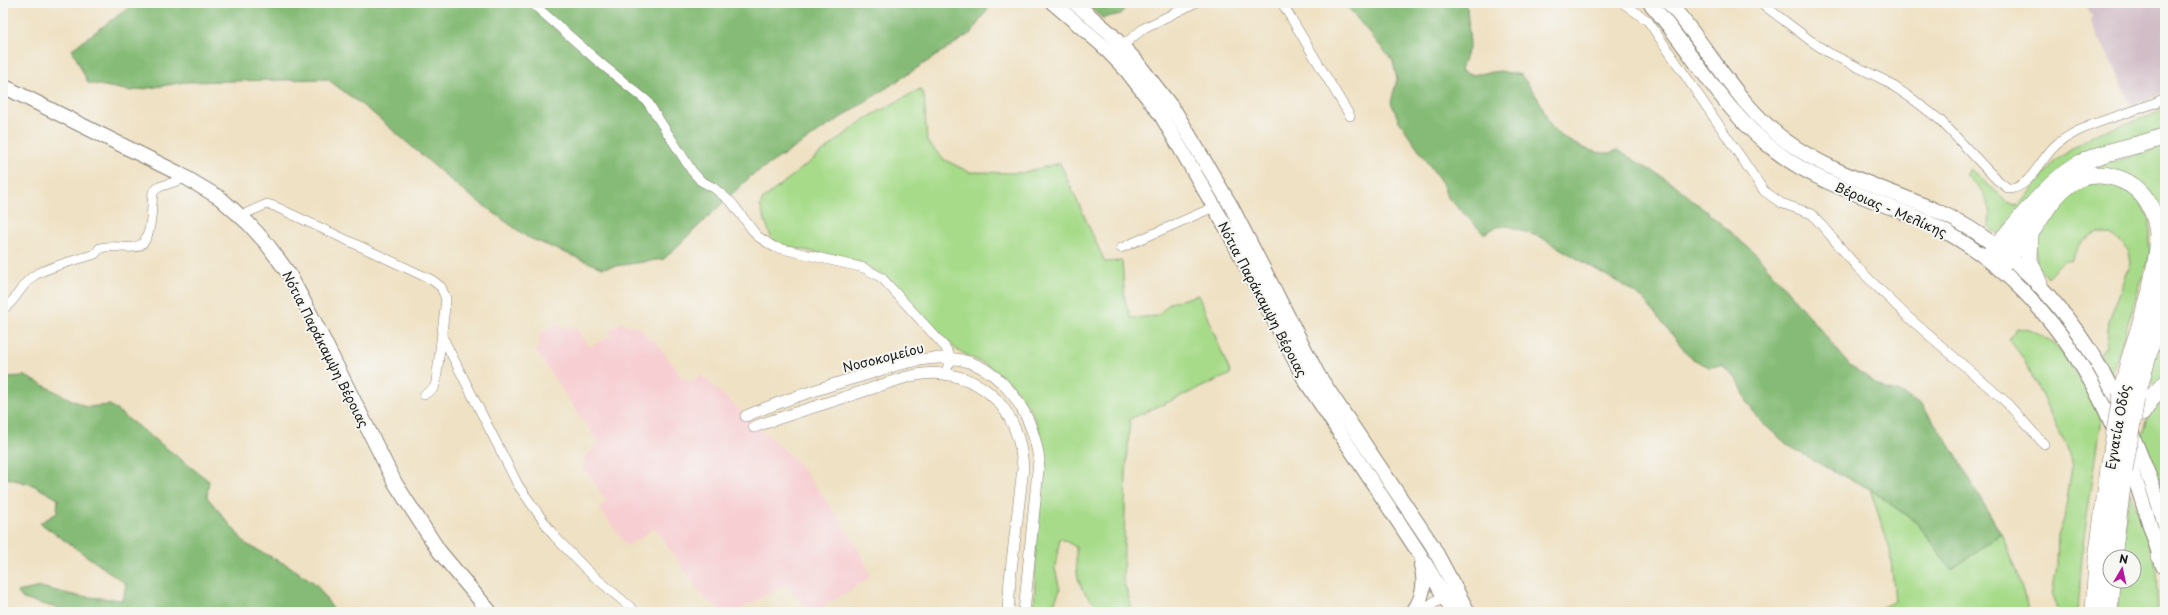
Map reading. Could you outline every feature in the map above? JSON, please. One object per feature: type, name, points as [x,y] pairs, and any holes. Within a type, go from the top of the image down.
[{"type":"highway","points":[[1998,257],[2045,193],[2080,164],[2098,155],[2165,136]]},
{"type":"highway","points":[[1998,257],[2030,233],[2044,210],[2070,183],[2083,177],[2096,175],[2112,176],[2127,181],[2139,190],[2148,201],[2153,212],[2158,231],[2158,292]]},
{"type":"highway","points":[[2030,233],[2029,260],[2039,284]]},
{"type":"highway","name":"Εγνατία Οδός","points":[[2094,612],[2097,559],[2158,292],[2165,248]]},
{"type":"highway","points":[[2117,470],[2133,402],[2153,396],[2165,384]]},
{"type":"highway","name":"Εγνατία Οδός","points":[[2113,549],[2117,470]]},
{"type":"highway","points":[[2109,612],[2110,589]]},
{"type":"main road","name":"Νότια Παράκαμψη Βέροιας","points":[[1053,3],[1101,44],[1144,93],[1183,151],[1214,206],[1305,380],[1419,553],[1450,605],[1468,612]]},
{"type":"main road","name":"Νότια Παράκαμψη Βέροιας","points":[[1075,3],[1122,46],[1144,71],[1176,113],[1231,206],[1318,375],[1432,545],[1450,605]]},
{"type":"main road","name":"Βέροιας - Μελίκης","points":[[1650,3],[1669,25],[1735,115],[1776,152],[1806,172],[1840,188],[1931,224],[1998,257],[2052,324],[2085,373],[2101,402],[2137,485],[2163,561]]},
{"type":"main road","name":"Βέροιας - Μελίκης","points":[[1669,3],[1746,105],[1786,141],[1813,158],[1848,175],[1938,211],[1998,257],[2039,284],[2080,338],[2115,396],[2151,481],[2165,524]]},
{"type":"main road","name":"Νότια Παράκαμψη Βέροιας","points":[[3,86],[186,178],[220,198],[267,244],[289,274],[311,315],[395,483],[439,550],[490,612]]},
{"type":"main road","points":[[1413,612],[1423,592],[1425,583],[1419,553]]},
{"type":"street","points":[[532,3],[647,101],[692,172],[701,181],[714,188],[732,203],[758,236],[774,247],[864,268],[882,278],[945,347],[952,359],[944,374]]},
{"type":"street","points":[[1122,46],[1144,28],[1195,3]]},
{"type":"street","points":[[1282,3],[1350,116]]},
{"type":"street","points":[[1623,3],[1648,22],[1764,191],[1781,203],[1812,214],[1858,268],[1908,317],[2006,402],[2044,444]]},
{"type":"street","points":[[1761,3],[1817,45],[1886,81],[1914,100],[1940,120],[1996,179],[2009,189],[2021,186],[2039,166],[2046,155],[2070,136],[2100,121],[2150,106],[2165,98]]},
{"type":"street","points":[[3,308],[9,305],[27,281],[36,274],[95,254],[100,248],[136,247],[142,244],[148,236],[151,221],[153,192],[160,187],[186,178]]},
{"type":"street","points":[[240,216],[266,204],[274,206],[432,280],[441,287],[446,299],[436,382],[434,388],[424,395]]},
{"type":"street","points":[[1121,248],[1214,206]]},
{"type":"street","points":[[442,336],[518,485],[555,537],[588,571],[636,612]]},
{"type":"street","name":"Νοσοκομείου","points":[[746,416],[812,391],[917,361],[952,359],[973,365],[992,373],[1005,385],[1025,412],[1037,441],[1040,460],[1024,612]]},
{"type":"street","name":"Νοσοκομείου","points":[[754,427],[912,376],[944,374],[972,383],[1001,403],[1012,419],[1018,436],[1023,468],[1010,578],[1008,612]]},
{"type":"street","points":[[1420,612],[1450,605]]},
{"type":"shaded area","points":[[2085,3],[2165,3],[2165,92],[2131,106],[2117,72],[2091,23],[2092,16]]},
{"type":"shaded area","points":[[622,322],[626,326],[631,325],[640,328],[651,341],[654,340],[683,379],[692,382],[701,375],[797,462],[841,521],[862,556],[871,577],[814,612],[809,612],[786,584],[735,612],[725,612],[705,599],[655,528],[627,546],[599,508],[607,501],[583,468],[584,459],[598,442],[535,350],[540,347],[539,340],[542,332],[555,325],[563,326],[568,329],[574,326],[589,347],[611,336],[608,331]]},
{"type":"green space","points":[[135,3],[992,3],[971,33],[751,176],[664,259],[602,268],[527,237],[461,189],[374,114],[327,79],[185,82],[131,91],[88,83],[72,49]]},
{"type":"green space","points":[[1085,3],[1128,3],[1121,14],[1102,18]]},
{"type":"green space","points":[[1344,3],[1464,3],[1467,8],[1470,45],[1460,71],[1471,75],[1500,71],[1521,75],[1539,100],[1551,126],[1556,132],[1572,143],[1592,151],[1610,153],[1617,150],[1674,184],[1757,255],[1850,365],[1884,389],[1903,394],[1922,406],[1947,440],[2001,534],[1951,570],[1918,524],[1870,489],[1820,464],[1789,446],[1761,422],[1748,404],[1738,380],[1722,366],[1709,367],[1691,358],[1643,299],[1621,284],[1542,238],[1509,226],[1496,227],[1484,234],[1447,197],[1442,183],[1399,121],[1391,102],[1397,79],[1393,61]]},
{"type":"green space","points":[[920,89],[924,95],[927,141],[943,159],[969,172],[1021,173],[1060,163],[1105,262],[1122,261],[1125,301],[1131,318],[1157,316],[1170,303],[1198,295],[1231,374],[1130,419],[1126,474],[1123,579],[1133,612],[1104,612],[1088,597],[1080,584],[1078,576],[1076,547],[1060,538],[1055,569],[1060,590],[1055,601],[1057,612],[1034,612],[1036,537],[1046,461],[1042,439],[1031,410],[1010,383],[988,366],[957,350],[934,329],[887,278],[859,262],[777,244],[771,237],[760,206],[763,199],[863,120]]},
{"type":"green space","points":[[2165,108],[2165,129],[2119,143],[1999,235],[1992,230],[1989,224],[1990,209],[1983,192],[1966,175],[1970,169],[2008,202],[2018,206],[2055,161],[2092,135],[2153,115]]},
{"type":"green space","points":[[2165,146],[2165,220],[2163,221],[2155,200],[2095,167]]},
{"type":"green space","points":[[2086,183],[2109,183],[2120,187],[2139,201],[2150,220],[2150,253],[2111,377],[2100,352],[2106,347],[2109,321],[2131,263],[2129,252],[2123,244],[2113,236],[2098,232],[2088,237],[2081,243],[2071,261],[2064,260],[2047,277],[2036,264],[2036,235],[2058,200]]},
{"type":"green space","points":[[2165,316],[2165,376],[2153,385],[2148,377]]},
{"type":"green space","points":[[2017,328],[2030,330],[2055,343],[2083,383],[2102,418],[2083,543],[2078,612],[2058,612],[2052,595],[2057,566],[2058,536],[2064,519],[2072,466],[2067,447],[2023,358],[2009,339]]},
{"type":"green space","points":[[25,376],[86,407],[110,405],[209,481],[207,497],[246,544],[289,566],[316,584],[335,612],[72,612],[23,599],[17,592],[41,587],[77,596],[123,600],[126,584],[40,523],[57,513],[58,499],[33,485],[3,477],[3,377]]},
{"type":"green space","points":[[2165,392],[2165,512],[2141,438],[2148,414]]},
{"type":"green space","points":[[1870,489],[1918,524],[1951,570],[2001,534],[2017,571],[2029,612],[1872,612],[1895,601],[1890,550]]},
{"type":"green space","points":[[2129,492],[2139,512],[2156,569],[2158,612],[2118,612],[2119,589],[2142,589],[2142,549],[2122,549]]}]
